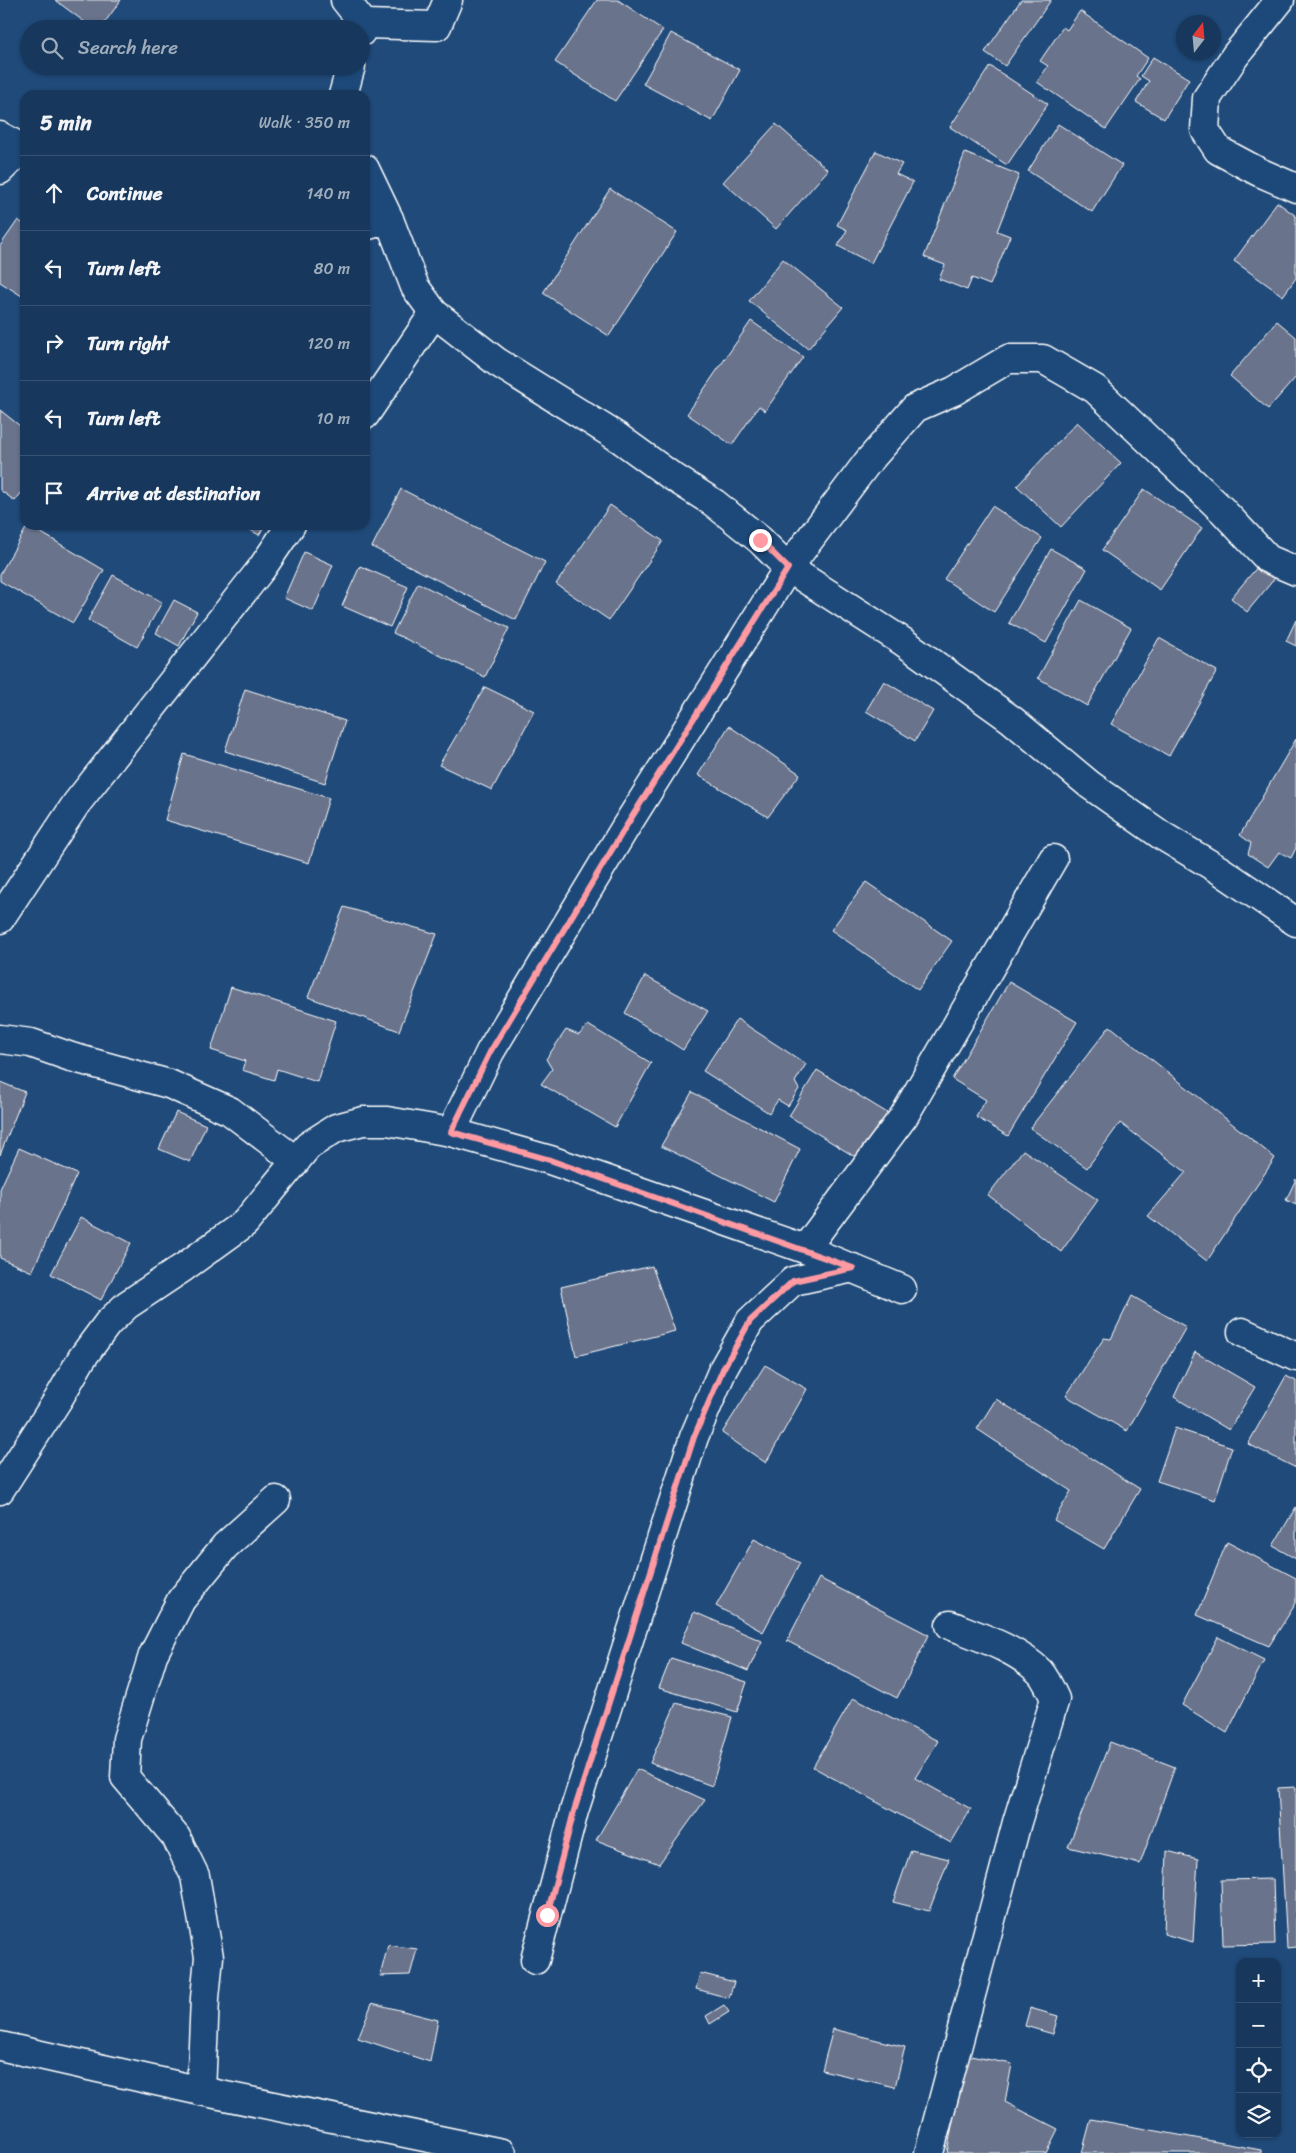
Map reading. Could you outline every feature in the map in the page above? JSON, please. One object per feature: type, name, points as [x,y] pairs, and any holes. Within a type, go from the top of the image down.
[{"type":"street","points":[[345,0],[357,20]]},
{"type":"street","points":[[370,28],[437,26],[448,0]]},
{"type":"street","points":[[1280,0],[1206,98],[1205,130],[1218,150],[1259,172],[1296,188]]},
{"type":"street","points":[[344,90],[349,75]]},
{"type":"street","points":[[0,170],[16,145]]},
{"type":"street","points":[[370,191],[377,222],[415,288],[434,313],[497,362],[619,438],[670,475],[714,503],[760,540],[788,568],[910,647],[1012,720],[1090,785],[1161,835],[1221,871],[1296,922]]},
{"type":"street","points":[[370,408],[434,313]]},
{"type":"street","points":[[451,1132],[495,1043],[625,828],[788,568],[867,464],[915,408],[954,392],[1008,359],[1043,359],[1095,389],[1201,489],[1268,559],[1296,572]]},
{"type":"street","points":[[0,919],[76,804],[262,568],[288,530]]},
{"type":"street","points":[[805,1250],[904,1116],[1053,859]]},
{"type":"street","points":[[0,1039],[31,1043],[70,1057],[169,1084],[230,1111],[296,1161]]},
{"type":"street","points":[[0,1490],[59,1398],[82,1358],[108,1323],[134,1300],[184,1268],[245,1222],[308,1146],[336,1128],[363,1121],[387,1121],[451,1132],[550,1160],[805,1250],[902,1289]]},
{"type":"street","points":[[535,1960],[574,1811],[694,1437],[723,1369],[750,1321],[793,1281],[853,1268]]},
{"type":"street","points":[[1242,1332],[1296,1357]]},
{"type":"street","points":[[201,2091],[205,1998],[209,1957],[195,1876],[176,1837],[125,1777],[127,1739],[153,1655],[181,1600],[225,1546],[276,1500]]},
{"type":"street","points":[[928,2153],[1017,1822],[1055,1699],[1040,1672],[1025,1661],[994,1643],[950,1626]]},
{"type":"street","points":[[0,2046],[447,2148],[502,2153]]},
{"type":"building","points":[[55,0],[121,0],[107,20],[82,20]]},
{"type":"building","points":[[597,0],[618,0],[663,30],[615,101],[555,62]]},
{"type":"building","points":[[1021,0],[1051,0],[1005,66],[985,52]]},
{"type":"building","points":[[1080,11],[1148,58],[1136,76],[1140,79],[1106,129],[1037,82],[1048,66],[1040,61],[1063,27],[1067,30]]},
{"type":"building","points":[[671,33],[740,70],[712,121],[643,84]]},
{"type":"building","points":[[1153,57],[1189,79],[1164,119],[1136,102],[1149,81],[1141,76]]},
{"type":"building","points":[[990,66],[1048,104],[1007,165],[950,127]]},
{"type":"building","points":[[776,124],[828,170],[776,229],[723,182]]},
{"type":"building","points":[[1058,124],[1122,165],[1092,212],[1028,171]]},
{"type":"building","points":[[876,151],[902,164],[896,174],[913,182],[871,263],[838,246],[847,230],[837,225]]},
{"type":"building","points":[[965,153],[1019,175],[997,231],[1010,236],[990,285],[972,278],[967,290],[939,279],[945,265],[924,257]]},
{"type":"building","points":[[610,189],[677,232],[609,336],[543,293]]},
{"type":"building","points":[[1277,202],[1296,216],[1296,278],[1283,296],[1234,261]]},
{"type":"building","points":[[18,220],[20,221],[20,295],[0,282],[0,246]]},
{"type":"building","points":[[783,259],[843,307],[808,349],[749,301]]},
{"type":"building","points":[[751,321],[803,357],[765,411],[759,406],[732,445],[687,414]]},
{"type":"building","points":[[1277,321],[1296,337],[1296,377],[1268,409],[1230,376]]},
{"type":"building","points":[[0,410],[20,426],[20,494],[15,501],[0,490]]},
{"type":"building","points":[[1077,422],[1121,463],[1061,527],[1017,486]]},
{"type":"building","points":[[401,489],[545,562],[516,620],[372,547]]},
{"type":"building","points":[[1144,489],[1202,528],[1160,590],[1102,550]]},
{"type":"building","points":[[610,505],[663,541],[609,620],[556,584]]},
{"type":"building","points":[[992,506],[1042,538],[994,612],[944,579]]},
{"type":"building","points":[[25,530],[36,530],[104,570],[73,623],[0,581],[0,574]]},
{"type":"building","points":[[250,530],[262,530],[259,535]]},
{"type":"building","points":[[1051,549],[1087,569],[1046,643],[1009,623]]},
{"type":"building","points":[[304,552],[333,565],[313,611],[284,598]]},
{"type":"building","points":[[1259,565],[1275,578],[1247,612],[1231,598]]},
{"type":"building","points":[[360,566],[408,587],[390,627],[342,606]]},
{"type":"building","points":[[113,575],[162,602],[137,647],[88,620]]},
{"type":"building","points":[[418,583],[509,628],[485,677],[393,633]]},
{"type":"building","points":[[174,600],[197,612],[179,646],[156,633]]},
{"type":"building","points":[[1081,600],[1131,628],[1087,706],[1038,678]]},
{"type":"building","points":[[1296,620],[1296,646],[1286,641]]},
{"type":"building","points":[[1159,638],[1217,671],[1169,756],[1111,724]]},
{"type":"building","points":[[884,681],[933,711],[915,741],[866,711]]},
{"type":"building","points":[[485,687],[534,711],[492,790],[439,765]]},
{"type":"building","points":[[245,689],[345,721],[325,783],[225,751]]},
{"type":"building","points":[[729,726],[800,774],[768,817],[698,775]]},
{"type":"building","points":[[1296,739],[1296,848],[1291,858],[1279,852],[1268,867],[1248,854],[1251,843],[1240,835]]},
{"type":"building","points":[[184,754],[329,798],[309,863],[165,820]]},
{"type":"building","points":[[866,882],[952,941],[918,990],[831,930]]},
{"type":"building","points":[[344,907],[437,934],[399,1031],[308,997]]},
{"type":"building","points":[[645,976],[708,1011],[683,1050],[625,1013]]},
{"type":"building","points":[[1009,982],[1077,1022],[1008,1136],[976,1117],[986,1100],[952,1079]]},
{"type":"building","points":[[231,987],[336,1021],[317,1082],[277,1069],[274,1080],[242,1070],[245,1061],[211,1050]]},
{"type":"building","points":[[737,1019],[806,1064],[795,1082],[799,1089],[788,1106],[778,1100],[769,1113],[703,1071]]},
{"type":"building","points":[[588,1025],[651,1063],[615,1127],[541,1084],[552,1069],[546,1059],[566,1030],[579,1035]]},
{"type":"building","points":[[1110,1026],[1275,1158],[1207,1261],[1148,1216],[1186,1172],[1120,1123],[1087,1168],[1030,1128]]},
{"type":"building","points":[[817,1070],[889,1114],[860,1160],[789,1116]]},
{"type":"building","points":[[0,1082],[25,1092],[0,1155]]},
{"type":"building","points":[[692,1092],[800,1149],[774,1202],[661,1146]]},
{"type":"building","points":[[176,1112],[206,1125],[190,1162],[159,1149]]},
{"type":"building","points":[[19,1148],[77,1174],[32,1272],[0,1258],[0,1189]]},
{"type":"building","points":[[1023,1150],[1098,1200],[1061,1252],[988,1195]]},
{"type":"building","points":[[1296,1179],[1296,1205],[1286,1200]]},
{"type":"building","points":[[81,1217],[131,1243],[101,1300],[51,1274]]},
{"type":"building","points":[[652,1266],[675,1331],[576,1356],[561,1287]]},
{"type":"building","points":[[1132,1296],[1186,1327],[1127,1431],[1066,1396],[1104,1338],[1111,1339]]},
{"type":"building","points":[[1195,1352],[1255,1387],[1229,1430],[1174,1397]]},
{"type":"building","points":[[765,1365],[807,1389],[766,1463],[722,1433]]},
{"type":"building","points":[[1286,1376],[1296,1381],[1296,1468],[1248,1444]]},
{"type":"building","points":[[996,1399],[1140,1489],[1104,1549],[1054,1520],[1071,1491],[977,1429]]},
{"type":"building","points":[[1175,1428],[1232,1447],[1215,1500],[1157,1481]]},
{"type":"building","points":[[1296,1507],[1296,1559],[1273,1546]]},
{"type":"building","points":[[754,1539],[800,1563],[763,1632],[716,1606]]},
{"type":"building","points":[[1227,1542],[1296,1578],[1296,1603],[1269,1646],[1197,1615]]},
{"type":"building","points":[[819,1578],[929,1635],[897,1698],[787,1641]]},
{"type":"building","points":[[694,1612],[762,1641],[748,1671],[681,1643]]},
{"type":"building","points":[[1218,1637],[1264,1660],[1227,1733],[1182,1705]]},
{"type":"building","points":[[671,1658],[747,1682],[737,1712],[659,1688]]},
{"type":"building","points":[[853,1698],[938,1741],[915,1778],[971,1809],[951,1843],[813,1767]]},
{"type":"building","points":[[676,1703],[732,1717],[712,1786],[650,1763]]},
{"type":"building","points":[[1110,1742],[1175,1767],[1140,1864],[1068,1847]]},
{"type":"building","points":[[637,1769],[705,1800],[659,1864],[596,1840]]},
{"type":"building","points":[[1296,1787],[1296,1947],[1287,1948],[1278,1788]]},
{"type":"building","points":[[911,1850],[949,1859],[929,1911],[893,1902]]},
{"type":"building","points":[[1167,1851],[1198,1859],[1193,1942],[1164,1934]]},
{"type":"building","points":[[1273,1879],[1275,1944],[1223,1945],[1221,1880]]},
{"type":"building","points":[[388,1945],[417,1949],[410,1975],[380,1976]]},
{"type":"building","points":[[700,1973],[734,1982],[729,1998],[696,1989]]},
{"type":"building","points":[[372,2003],[438,2020],[430,2062],[358,2038]]},
{"type":"building","points":[[724,2005],[729,2012],[710,2024],[706,2016]]},
{"type":"building","points":[[1030,2008],[1058,2016],[1053,2034],[1025,2026]]},
{"type":"building","points":[[833,2029],[905,2047],[895,2087],[822,2070]]},
{"type":"building","points":[[965,2055],[1012,2064],[1005,2102],[1058,2129],[1046,2153],[947,2153]]},
{"type":"building","points":[[1091,2119],[1261,2150],[1261,2153],[1082,2153]]},
{"type":"route","points":[[547,1915],[574,1811],[694,1437],[723,1369],[750,1321],[793,1281],[853,1268],[550,1160],[451,1132],[490,1052],[625,828],[788,568],[760,540]]}]
